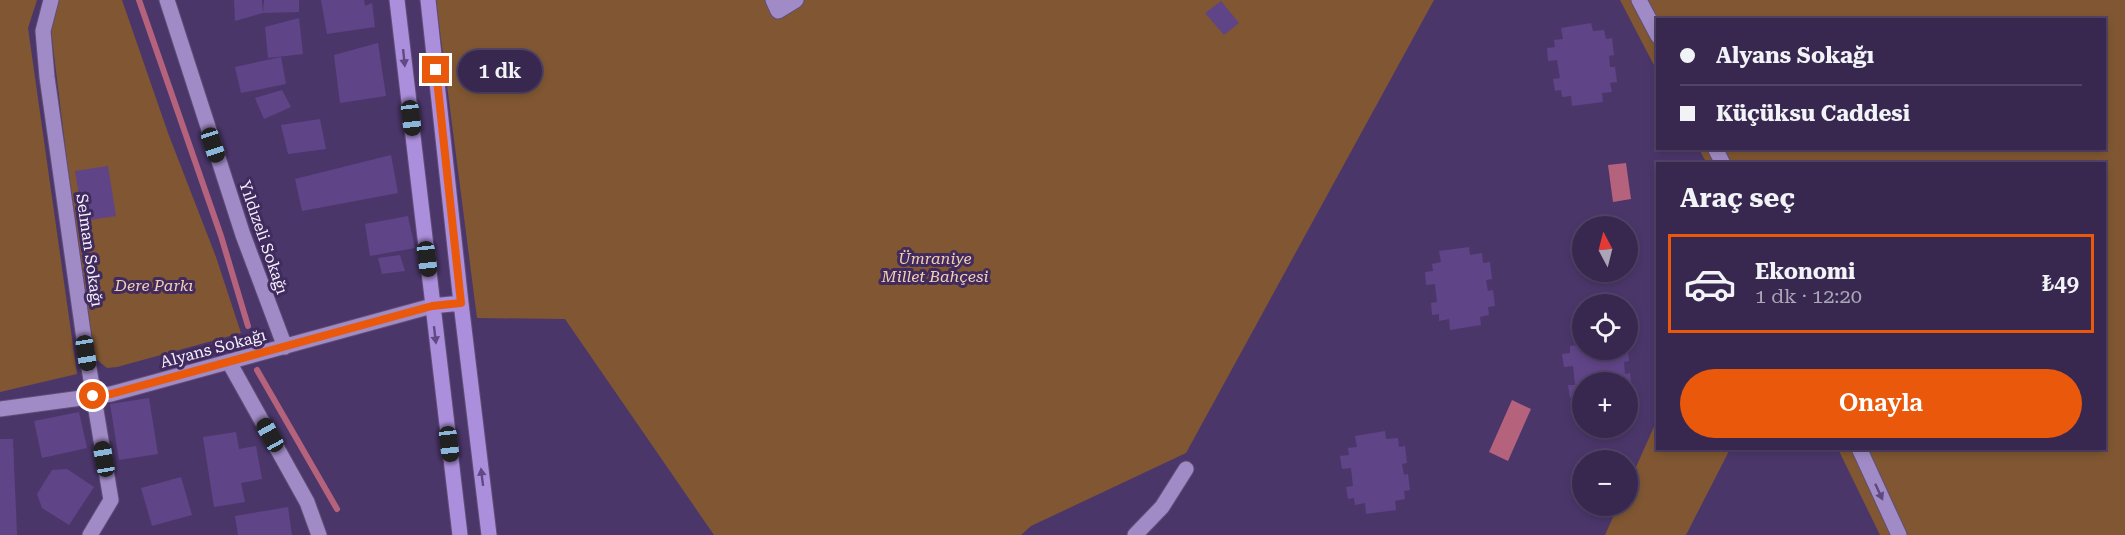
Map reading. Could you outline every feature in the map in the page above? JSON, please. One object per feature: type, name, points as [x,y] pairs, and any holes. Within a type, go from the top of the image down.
[{"type":"main road","points":[[397,0],[460,535]]},
{"type":"main road","points":[[428,0],[489,535]]},
{"type":"main road","points":[[432,306],[461,303]]},
{"type":"street","name":"Selman Sokağı","points":[[51,0],[43,31],[47,77],[93,396],[111,500],[90,535]]},
{"type":"street","name":"Yıldızeli Sokağı","points":[[167,0],[243,235],[285,347]]},
{"type":"street","points":[[773,0],[778,11],[796,0]]},
{"type":"street","points":[[1639,0],[1656,32]]},
{"type":"street","name":"Alyans Sokağı","points":[[0,409],[111,394],[432,306]]},
{"type":"street","points":[[229,362],[307,502],[319,535]]},
{"type":"street","points":[[1860,450],[1899,535]]},
{"type":"street","points":[[1135,535],[1162,507],[1186,469]]},
{"type":"green space","points":[[0,0],[37,0],[28,28],[77,374],[0,392]]},
{"type":"green space","name":"Dere Parkı","points":[[57,0],[122,0],[168,133],[216,257],[241,333],[117,367],[107,368],[95,358],[51,30]]},
{"type":"green space","name":"Ümraniye Millet Bahçesi","points":[[436,0],[1434,0],[1186,453],[1031,526],[1021,535],[714,535],[565,319],[477,318]]},
{"type":"green space","points":[[1620,0],[2125,0],[2125,535],[1880,535],[1838,450],[2106,450],[2106,162],[1706,162],[1700,150],[2106,150],[2106,18],[1656,18],[1656,69]]},
{"type":"green space","points":[[1656,422],[1656,450],[1732,450],[1686,535],[1605,535],[1614,516],[1638,516],[1638,463]]},
{"type":"shaded area","points":[[1626,163],[1631,199],[1613,202],[1608,165]]},
{"type":"shaded area","points":[[1512,400],[1531,409],[1508,461],[1489,452]]},
{"type":"building","points":[[234,0],[262,0],[263,13],[235,21]]},
{"type":"building","points":[[264,0],[299,0],[299,12],[263,13]]},
{"type":"building","points":[[321,0],[364,0],[365,6],[372,3],[375,27],[327,34]]},
{"type":"building","points":[[1221,1],[1239,23],[1224,35],[1205,13]]},
{"type":"building","points":[[299,18],[303,54],[268,58],[265,27]]},
{"type":"building","points":[[1591,23],[1593,31],[1604,30],[1606,39],[1612,38],[1614,55],[1609,56],[1610,67],[1615,67],[1617,82],[1610,83],[1612,92],[1602,93],[1603,102],[1572,106],[1571,96],[1562,97],[1561,90],[1555,91],[1553,79],[1560,78],[1557,60],[1548,61],[1547,48],[1555,47],[1554,40],[1563,39],[1561,28]]},
{"type":"building","points":[[378,43],[386,96],[340,103],[334,55]]},
{"type":"building","points":[[281,57],[286,84],[241,93],[235,67]]},
{"type":"building","points":[[282,90],[291,107],[264,119],[255,98]]},
{"type":"building","points":[[320,119],[326,149],[288,154],[281,125]]},
{"type":"building","points":[[391,155],[398,193],[302,211],[295,179]]},
{"type":"building","points":[[108,166],[116,216],[83,221],[75,171]]},
{"type":"building","points":[[408,216],[415,248],[370,256],[365,224]]},
{"type":"building","points":[[1469,247],[1470,255],[1482,253],[1483,263],[1490,262],[1492,279],[1486,280],[1488,291],[1493,290],[1495,306],[1488,307],[1489,315],[1480,317],[1481,325],[1450,330],[1449,319],[1439,321],[1439,314],[1432,315],[1431,303],[1437,302],[1435,284],[1426,285],[1425,272],[1433,271],[1432,264],[1441,262],[1439,251]]},
{"type":"building","points":[[400,255],[405,271],[382,274],[378,258]]},
{"type":"building","points":[[1570,346],[1572,346],[1572,360],[1629,361],[1624,362],[1625,372],[1574,372],[1573,366],[1564,367],[1562,354],[1570,353]]},
{"type":"building","points":[[1568,385],[1572,385],[1572,398],[1570,398]]},
{"type":"building","points":[[149,398],[158,454],[119,460],[110,404]]},
{"type":"building","points":[[79,412],[87,448],[42,458],[34,421]]},
{"type":"building","points":[[1385,431],[1386,439],[1398,438],[1399,447],[1405,446],[1407,463],[1402,464],[1404,475],[1408,474],[1410,490],[1404,491],[1405,499],[1395,501],[1396,510],[1366,514],[1365,503],[1355,505],[1354,498],[1348,499],[1346,487],[1353,486],[1351,468],[1342,469],[1340,456],[1349,455],[1348,448],[1357,447],[1355,436]]},
{"type":"building","points":[[236,432],[239,449],[256,446],[262,479],[241,483],[245,502],[214,507],[203,437]]},
{"type":"building","points":[[0,439],[13,439],[17,535],[0,535]]},
{"type":"building","points":[[67,469],[94,487],[69,525],[42,508],[37,494],[52,470]]},
{"type":"building","points":[[181,477],[192,515],[152,526],[141,488]]},
{"type":"building","points":[[288,507],[292,535],[238,535],[235,516]]},
{"type":"waterway","points":[[139,0],[221,236],[248,326]]},
{"type":"waterway","points":[[257,370],[337,509]]},
{"type":"route","points":[[93,396],[111,394],[432,306],[461,303],[436,70]]}]
